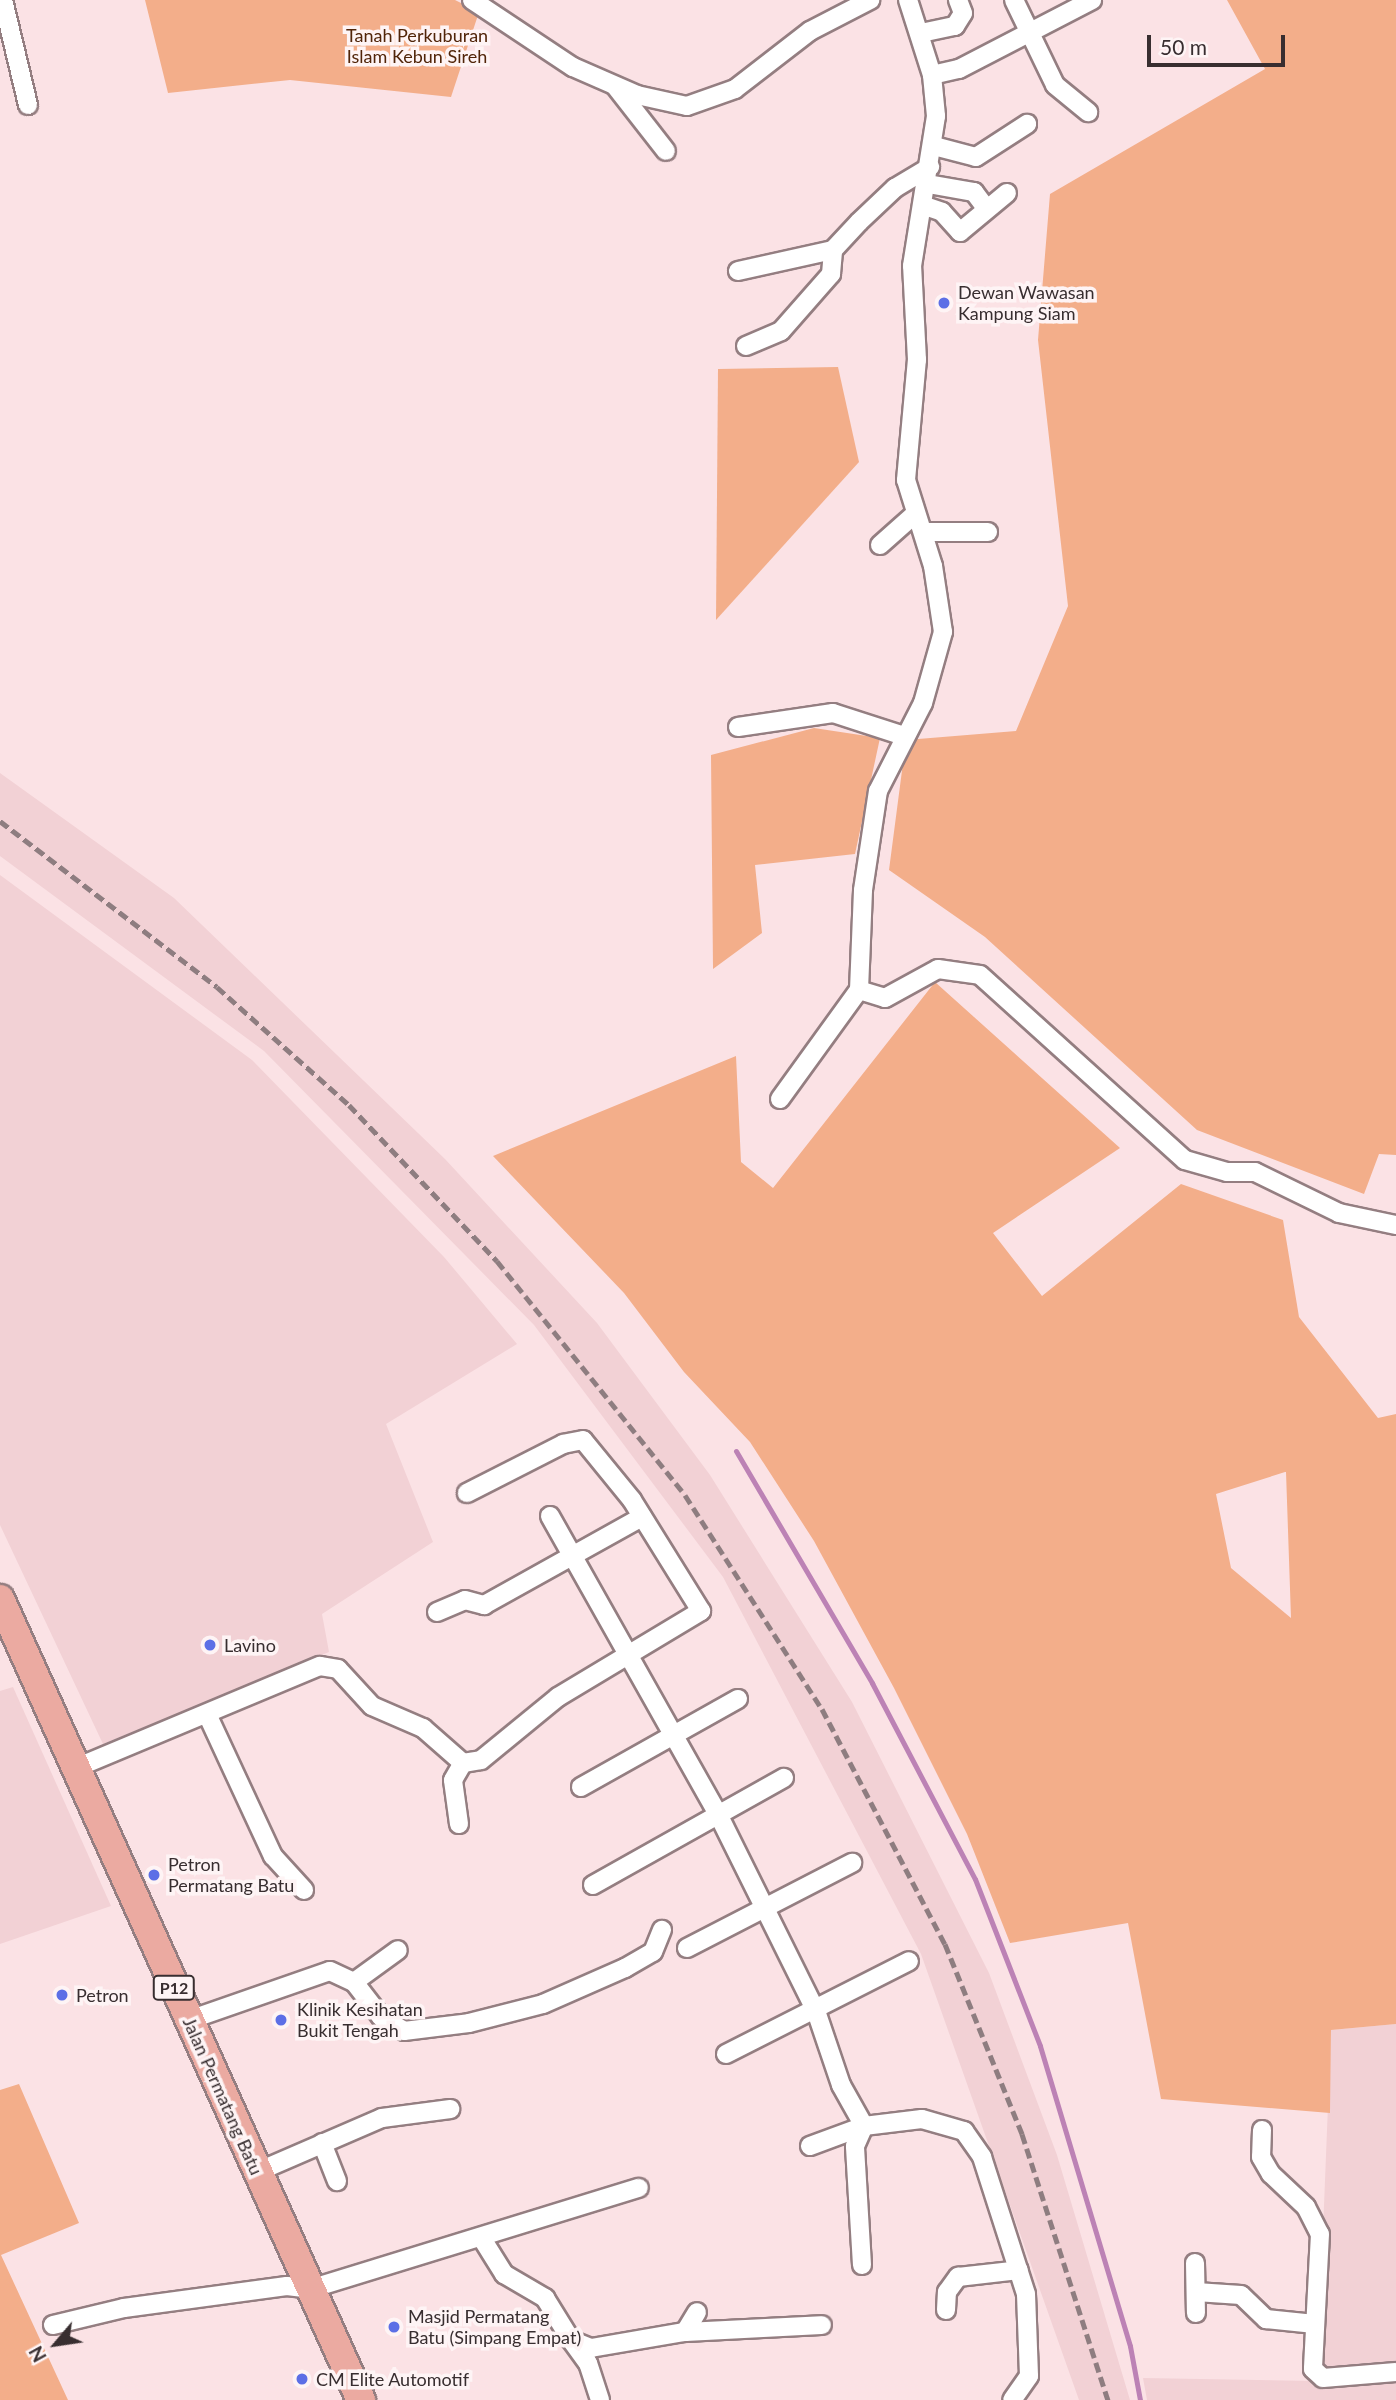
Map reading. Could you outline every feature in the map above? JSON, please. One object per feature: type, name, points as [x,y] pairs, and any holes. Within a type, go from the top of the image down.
[{"type":"main road","name":"Jalan Permatang Batu","points":[[0,1599],[361,2400]]},
{"type":"street","points":[[3,0],[28,105]]},
{"type":"street","points":[[472,0],[616,87],[669,103],[706,101],[870,0]]},
{"type":"street","points":[[780,1099],[859,990],[873,814],[901,735],[923,703],[943,632],[923,532],[906,480],[917,360],[912,266],[934,146],[932,75],[922,33],[908,0]]},
{"type":"street","points":[[922,33],[955,26],[963,13],[958,0]]},
{"type":"street","points":[[1014,0],[1055,85],[1088,112]]},
{"type":"street","points":[[932,75],[959,69],[1092,0]]},
{"type":"street","points":[[616,87],[666,151]]},
{"type":"street","points":[[934,146],[976,157],[1027,124]]},
{"type":"street","points":[[738,271],[833,250],[882,198],[929,176],[974,192],[986,208]]},
{"type":"street","points":[[925,206],[942,212],[960,232],[1007,193]]},
{"type":"street","points":[[746,346],[781,331],[820,290],[831,274],[833,250]]},
{"type":"street","points":[[880,545],[915,514]]},
{"type":"street","points":[[923,532],[988,532]]},
{"type":"street","points":[[738,727],[833,713],[901,735]]},
{"type":"street","points":[[859,990],[885,998],[938,969],[980,975],[1185,1160],[1227,1172],[1255,1172],[1339,1213],[1396,1225]]},
{"type":"street","points":[[463,1763],[481,1760],[558,1697],[630,1657],[701,1611],[642,1517],[583,1440],[563,1444],[467,1493]]},
{"type":"street","points":[[550,1516],[717,1812],[816,2011],[841,2085],[864,2126]]},
{"type":"street","points":[[437,1612],[465,1600],[484,1605],[642,1517]]},
{"type":"street","points":[[78,1768],[320,1666],[338,1669],[372,1706],[423,1728],[463,1763]]},
{"type":"street","points":[[581,1787],[676,1737],[737,1699]]},
{"type":"street","points":[[207,1714],[273,1856],[304,1890]]},
{"type":"street","points":[[459,1824],[453,1780],[463,1763]]},
{"type":"street","points":[[593,1885],[717,1812],[784,1778]]},
{"type":"street","points":[[687,1948],[852,1863]]},
{"type":"street","points":[[189,2020],[330,1971],[354,1982],[381,2017],[404,2031],[469,2023],[543,2004],[625,1968],[653,1952],[662,1930]]},
{"type":"street","points":[[354,1982],[398,1950]]},
{"type":"street","points":[[726,2054],[816,2011],[909,1961]]},
{"type":"street","points":[[257,2172],[382,2118],[450,2109]]},
{"type":"street","points":[[810,2146],[864,2126],[922,2119],[964,2131],[982,2157],[1026,2294],[1029,2376],[1012,2400]]},
{"type":"street","points":[[862,2265],[855,2146],[864,2126]]},
{"type":"street","points":[[1262,2130],[1266,2166],[1306,2207],[1320,2234],[1313,2369],[1323,2378],[1396,2372]]},
{"type":"street","points":[[322,2143],[338,2181]]},
{"type":"street","points":[[53,2325],[124,2308],[180,2305],[287,2286],[310,2289],[639,2188]]},
{"type":"street","points":[[481,2237],[504,2274],[545,2298],[588,2363],[600,2400]]},
{"type":"street","points":[[1195,2263],[1196,2313]]},
{"type":"street","points":[[946,2310],[947,2292],[958,2277],[1018,2270]]},
{"type":"street","points":[[1196,2292],[1241,2295],[1266,2319],[1315,2324]]},
{"type":"street","points":[[685,2332],[697,2312]]},
{"type":"street","points":[[571,2340],[619,2348],[685,2332],[822,2325]]},
{"type":"shaded area","points":[[0,773],[174,898],[445,1159],[597,1323],[710,1475],[852,1702],[989,1973],[1057,2155],[1130,2400],[1079,2400],[921,1954],[723,1577],[534,1325],[264,1051],[0,856]]},
{"type":"shaded area","points":[[0,875],[252,1060],[444,1257],[517,1344],[386,1424],[433,1542],[322,1614],[329,1652],[103,1744],[0,1525]]},
{"type":"shaded area","points":[[13,1687],[111,1906],[0,1944],[0,1691]]},
{"type":"shaded area","points":[[1396,2024],[1396,2400],[1147,2400],[1143,2378],[1317,2381],[1331,2030]]},
{"type":"green space","name":"Tanah Perkuburan Islam Kebun Sireh","points":[[145,0],[455,0],[479,12],[451,97],[290,80],[168,93]]},
{"type":"green space","points":[[1227,0],[1396,0],[1396,1155],[1379,1154],[1364,1194],[1197,1130],[985,937],[889,870],[906,740],[1016,731],[1068,606],[1038,340],[1050,194],[1265,69]]},
{"type":"green space","points":[[838,367],[859,462],[716,620],[718,369]]},
{"type":"green space","points":[[814,728],[880,738],[855,854],[755,865],[762,933],[713,969],[711,755]]},
{"type":"green space","points":[[935,982],[1120,1148],[993,1233],[1042,1296],[1181,1184],[1283,1220],[1299,1317],[1378,1418],[1396,1414],[1396,2024],[1331,2030],[1330,2113],[1161,2099],[1128,1923],[1010,1943],[967,1834],[894,1688],[814,1541],[750,1442],[684,1372],[624,1293],[493,1156],[736,1056],[741,1162],[773,1188]],"holes":[[[1286,1472],[1291,1618],[1231,1568],[1216,1494]]]},
{"type":"green space","points":[[19,2084],[79,2223],[1,2255],[68,2400],[0,2400],[0,2090]]},
{"type":"waterway","points":[[736,1451],[872,1683],[975,1879],[1040,2046],[1130,2346],[1140,2400]]},
{"type":"railway","points":[[0,821],[217,987],[349,1105],[497,1261],[685,1495],[822,1709],[945,1944],[1022,2134],[1108,2400]]},
{"type":"place","name":"Dewan Wawasan Kampung Siam","points":[[944,303]]},
{"type":"place","name":"Lavino","points":[[210,1645]]},
{"type":"place","name":"Petron Permatang Batu","points":[[154,1875]]},
{"type":"place","name":"Petron","points":[[62,1995]]},
{"type":"place","name":"Klinik Kesihatan Bukit Tengah","points":[[281,2020]]},
{"type":"place","name":"Masjid Permatang Batu (Simpang Empat)","points":[[394,2327]]},
{"type":"place","name":"CM Elite Automotif","points":[[302,2379]]}]
